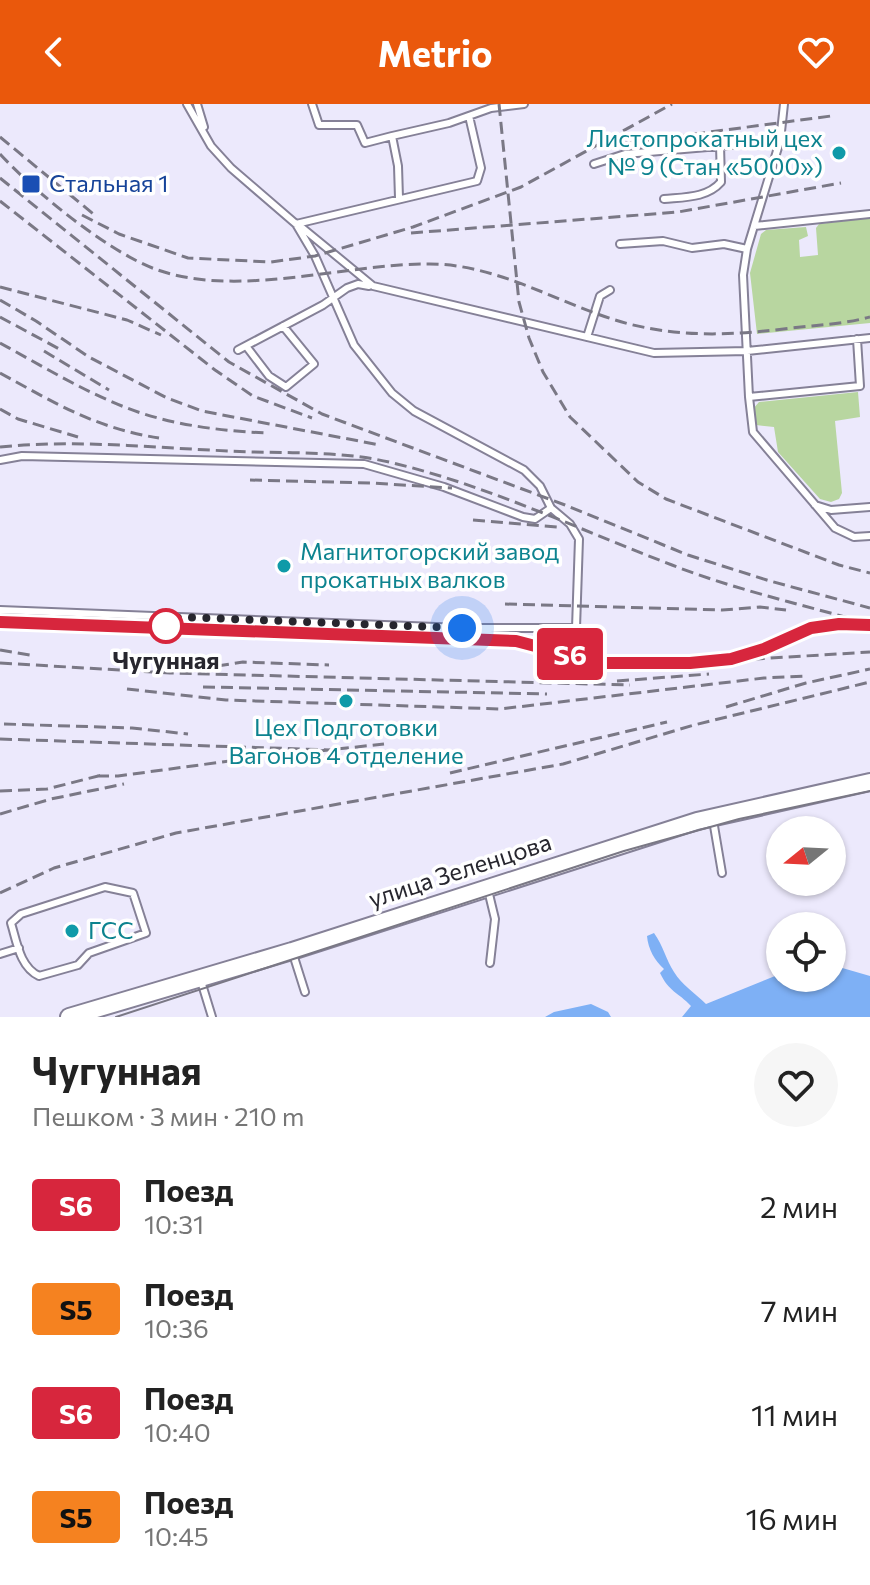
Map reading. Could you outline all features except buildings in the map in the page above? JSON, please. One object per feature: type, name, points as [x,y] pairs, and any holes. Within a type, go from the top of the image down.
[{"type":"main road","name":"улица Зеленцова","points":[[69,1017],[292,951],[712,817],[870,782]]},
{"type":"lane","points":[[187,104],[207,138],[231,168],[373,286]]},
{"type":"lane","points":[[197,104],[207,138]]},
{"type":"lane","points":[[312,104],[319,125],[357,125],[365,143],[491,108],[524,104]]},
{"type":"lane","points":[[784,104],[780,141],[747,249],[743,275],[753,432],[835,528],[854,537],[870,536]]},
{"type":"lane","points":[[296,224],[477,181],[481,168],[469,116]]},
{"type":"lane","points":[[392,136],[398,166],[399,198]]},
{"type":"lane","points":[[594,164],[625,154],[780,141]]},
{"type":"lane","points":[[664,199],[700,195],[714,190],[721,182],[720,145]]},
{"type":"lane","points":[[754,226],[870,214]]},
{"type":"lane","points":[[0,610],[462,628],[576,628],[579,539],[570,524],[551,508],[540,486],[524,470],[414,411],[392,393],[354,345],[315,256],[296,224]]},
{"type":"lane","points":[[620,244],[663,241],[692,248],[724,244],[747,249]]},
{"type":"lane","points":[[238,350],[358,284],[654,353],[747,351],[870,338]]},
{"type":"lane","points":[[587,337],[600,296],[610,290]]},
{"type":"lane","points":[[246,346],[269,376],[286,387],[314,364],[283,326]]},
{"type":"lane","points":[[749,397],[860,386],[857,339]]},
{"type":"lane","points":[[0,460],[22,456],[364,464],[444,487],[523,517],[535,519],[551,508]]},
{"type":"lane","points":[[812,504],[831,510],[870,507]]},
{"type":"lane","points":[[712,817],[722,873]]},
{"type":"lane","points":[[105,887],[133,893],[146,933],[89,953],[78,965],[39,976],[26,968],[19,948],[11,923],[21,914],[105,887]]},
{"type":"lane","points":[[487,887],[495,919],[490,963]]},
{"type":"lane","points":[[0,954],[19,948]]},
{"type":"lane","points":[[292,951],[305,992]]},
{"type":"lane","points":[[200,978],[212,1017]]},
{"type":"green space","points":[[870,218],[870,323],[757,334],[750,273],[761,234],[766,230],[806,227],[808,236],[799,240],[800,257],[818,255],[816,228],[819,224]]},
{"type":"green space","points":[[858,392],[860,417],[835,421],[842,493],[839,499],[831,502],[820,499],[778,452],[774,427],[756,425],[753,409],[759,402]]},
{"type":"water","points":[[654,933],[677,977],[706,1004],[766,980],[766,992],[846,992],[846,969],[870,976],[870,1017],[682,1017],[691,1006],[663,979],[660,973],[664,969],[652,954],[647,936]]},
{"type":"water","points":[[591,1004],[608,1012],[611,1017],[545,1017],[554,1012]]},
{"type":"tram line","points":[[116,1017],[624,851],[739,819],[870,791]]},
{"type":"railway","points":[[499,104],[519,302],[543,372],[570,417],[638,482],[666,499],[839,565],[870,573]]},
{"type":"railway","points":[[82,215],[119,234],[188,258],[271,262],[315,256],[413,227],[521,187],[672,104]]},
{"type":"railway","points":[[604,146],[831,116]]},
{"type":"railway","points":[[0,137],[97,217]]},
{"type":"railway","points":[[0,154],[52,202],[115,249],[155,269],[187,277],[255,281],[427,264],[479,270],[604,316],[670,332],[750,332],[870,317]]},
{"type":"railway","points":[[0,178],[229,362],[322,414],[565,505],[688,555],[870,608]]},
{"type":"railway","points":[[411,233],[678,212],[841,183]]},
{"type":"railway","points":[[0,201],[215,370],[253,396],[312,418]]},
{"type":"railway","points":[[0,287],[127,320],[161,335]]},
{"type":"railway","points":[[0,300],[89,357],[167,398],[202,411],[380,445]]},
{"type":"railway","points":[[0,317],[63,351]]},
{"type":"railway","points":[[0,343],[94,394],[144,414],[196,426],[267,433]]},
{"type":"railway","points":[[44,351],[109,390]]},
{"type":"railway","points":[[0,373],[95,421],[159,438]]},
{"type":"railway","points":[[0,409],[18,419],[78,437]]},
{"type":"railway","points":[[0,447],[115,445],[333,454],[393,463],[464,484],[721,582],[870,624]]},
{"type":"railway","points":[[250,480],[452,488]]},
{"type":"railway","points":[[473,520],[557,527]]},
{"type":"railway","points":[[505,604],[722,610],[760,607],[786,610]]},
{"type":"railway","points":[[0,623],[516,641],[600,663],[690,663],[870,652]]},
{"type":"railway","points":[[754,652],[811,628],[853,625]]},
{"type":"railway","points":[[0,650],[30,655]]},
{"type":"railway","points":[[217,666],[243,662],[329,665]]},
{"type":"railway","points":[[0,663],[170,673],[630,685]]},
{"type":"railway","points":[[726,707],[806,683],[870,669]]},
{"type":"railway","points":[[617,681],[709,674]]},
{"type":"railway","points":[[127,689],[226,700],[500,709],[764,678],[805,676]]},
{"type":"railway","points":[[0,893],[54,868],[176,833],[563,764],[694,725],[870,682]]},
{"type":"railway","points":[[203,687],[547,694]]},
{"type":"railway","points":[[450,773],[667,722]]},
{"type":"railway","points":[[4,724],[132,728],[188,734]]},
{"type":"railway","points":[[0,739],[331,750]]},
{"type":"railway","points":[[319,751],[384,744]]},
{"type":"railway","points":[[97,776],[118,776],[259,757]]},
{"type":"railway","points":[[0,791],[47,789],[106,774]]},
{"type":"railway","points":[[0,814],[51,799],[124,784]]},
{"type":"train","name":"S6","points":[[0,622],[516,641],[600,663],[690,663],[731,659],[764,649],[811,628],[839,624],[870,625]]},
{"type":"place","name":"Листопрокатный цех № 9 (Стан «5000»)","points":[[839,153]]},
{"type":"place","name":"Стальная 1","points":[[31,184]]},
{"type":"place","name":"Магнитогорский завод прокатных валков","points":[[284,566]]},
{"type":"place","name":"Чугунная","points":[[166,626]]},
{"type":"place","name":"Цех Подготовки Вагонов 4 отделение","points":[[346,701]]},
{"type":"place","name":"ГСС","points":[[72,931]]},
{"type":"route","points":[[166,626],[179,617],[462,628]]}]
